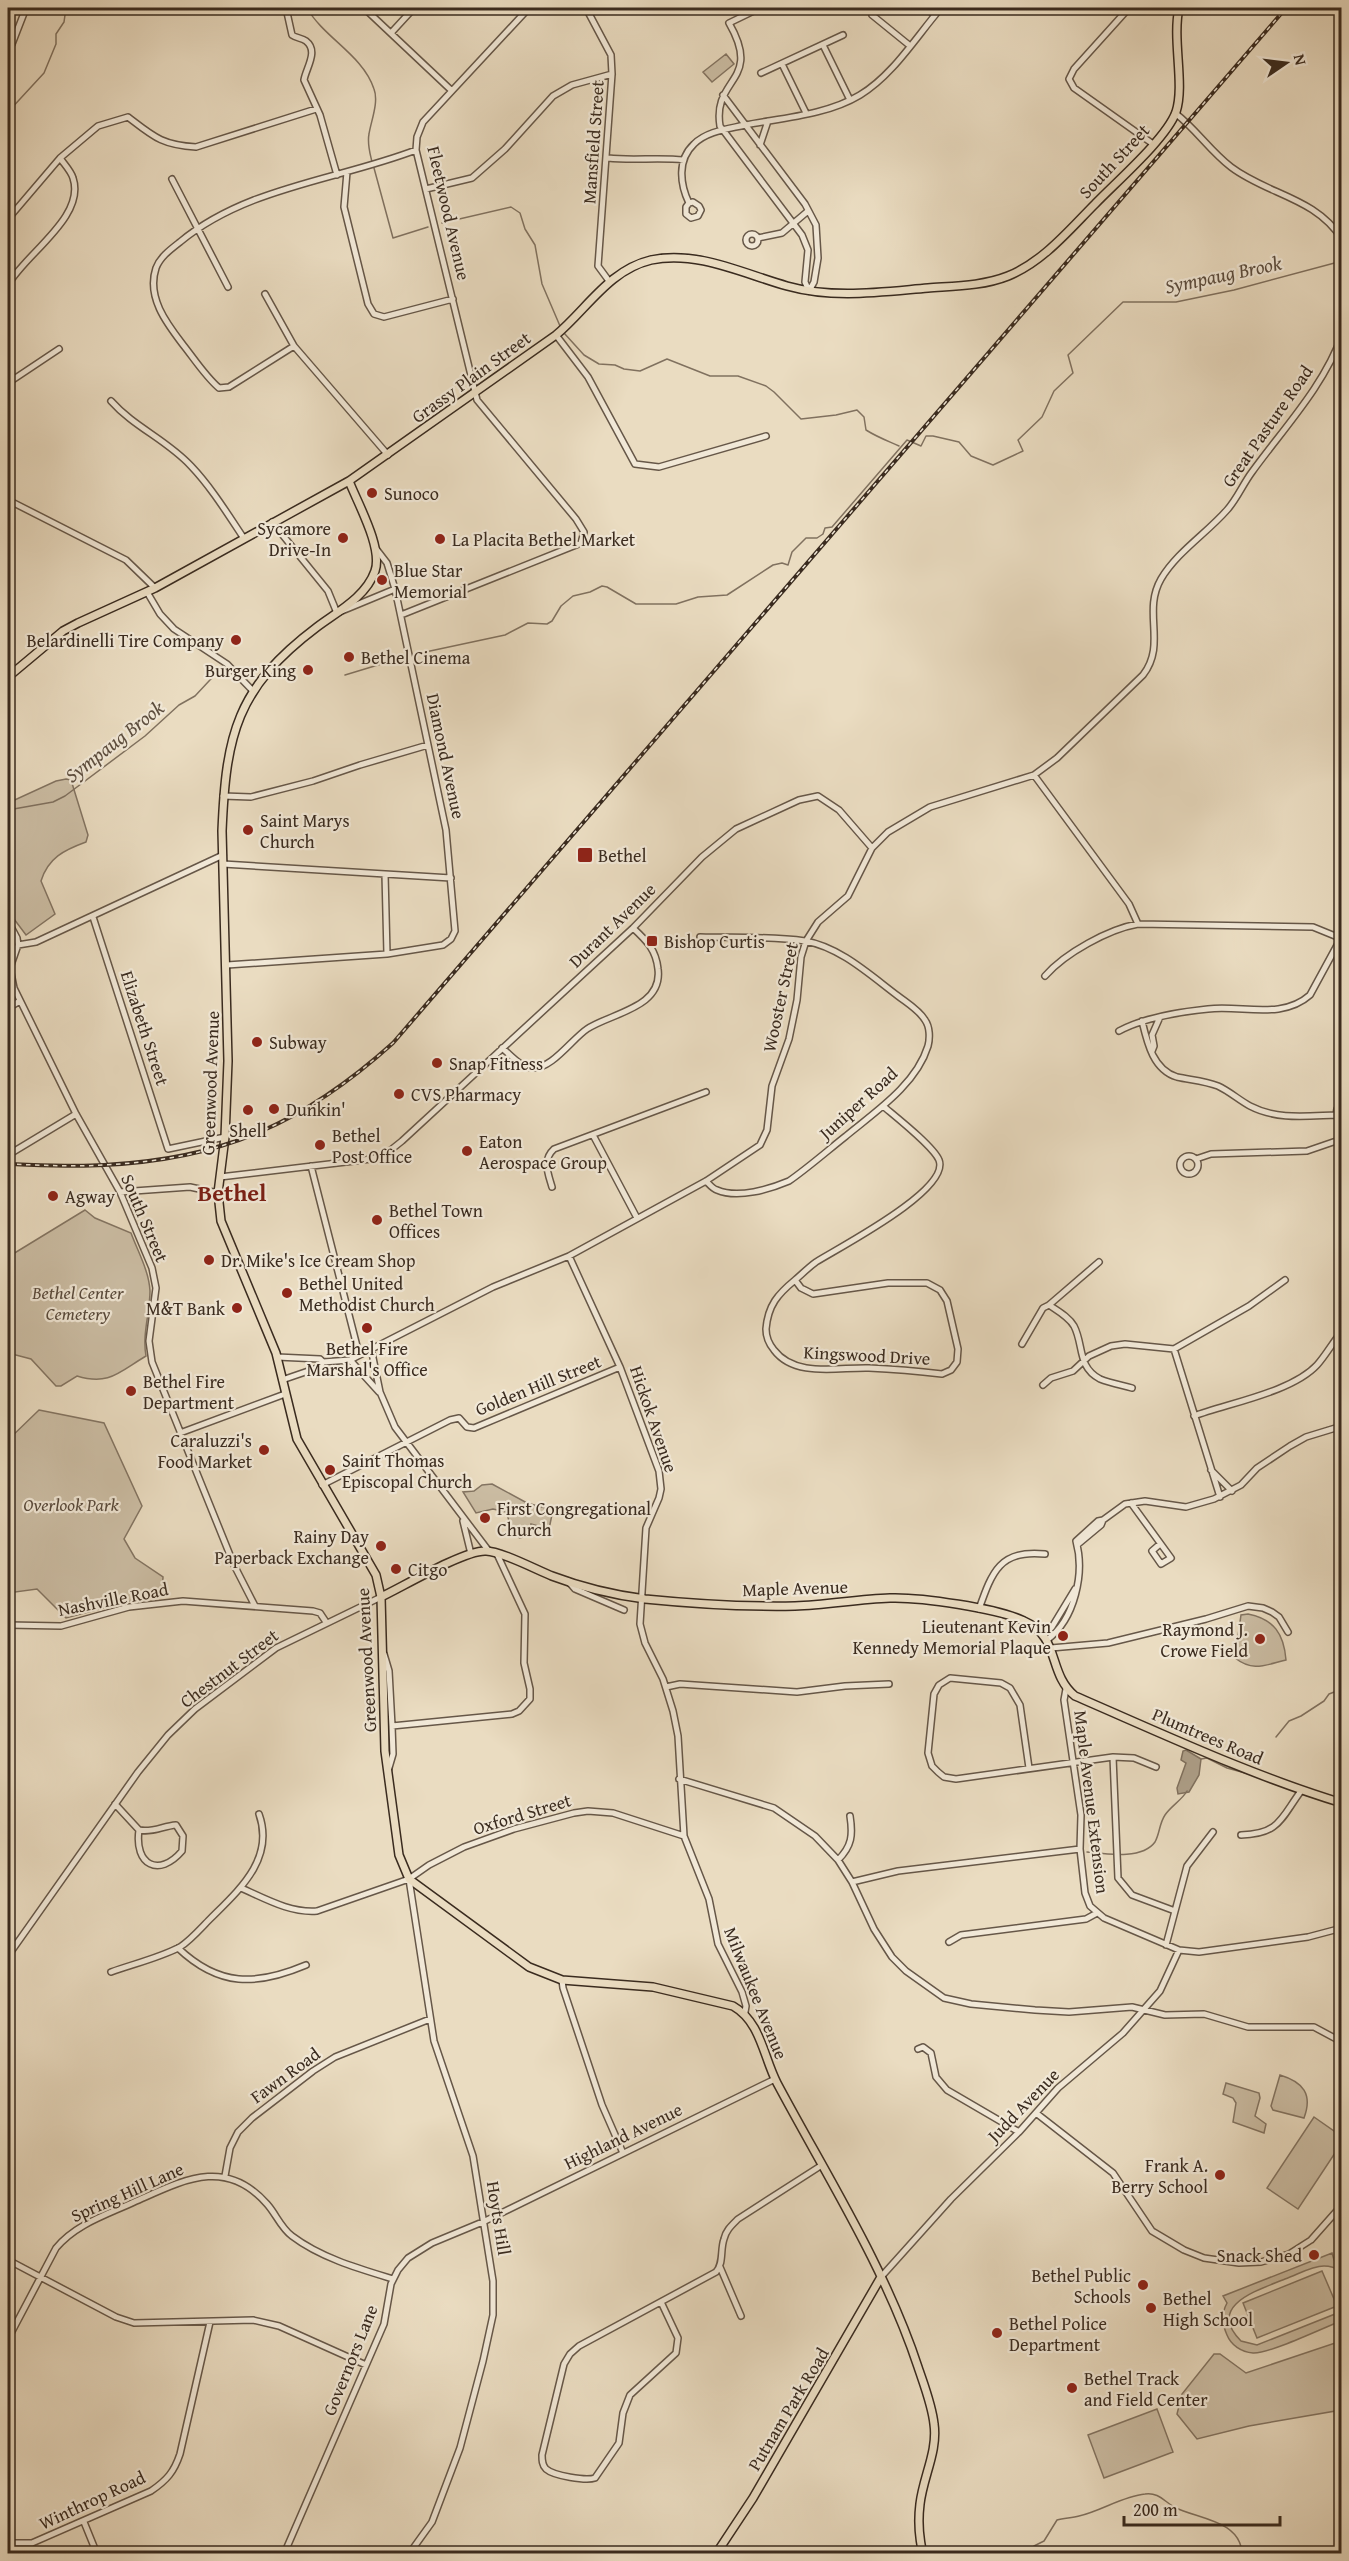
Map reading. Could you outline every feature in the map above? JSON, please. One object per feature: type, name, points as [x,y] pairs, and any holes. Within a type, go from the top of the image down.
[{"type":"main road","points":[[1175,113],[1178,100],[1176,42],[1179,8]]},
{"type":"main road","name":"South Street","points":[[984,283],[1009,276],[1048,249],[1153,144],[1175,113]]},
{"type":"main road","name":"Grassy Plain Street","points":[[8,676],[63,631],[155,588],[243,537],[349,481],[561,331],[609,281],[639,264],[653,260],[686,258],[809,291],[860,293],[984,283]]},
{"type":"main road","points":[[349,481],[377,550]]},
{"type":"main road","name":"Greenwood Avenue","points":[[377,550],[376,570],[371,580],[354,600],[291,649],[252,690],[238,717],[233,733],[223,796],[222,855],[228,1061],[225,1137],[218,1193],[221,1221],[227,1239],[277,1357],[297,1439],[322,1485],[371,1563],[381,1597],[383,1723],[399,1855],[409,1879]]},
{"type":"main road","name":"Maple Avenue","points":[[488,1550],[568,1581],[642,1598],[756,1606],[798,1606],[893,1598],[979,1609],[1025,1621],[1046,1637]]},
{"type":"main road","name":"Chestnut Street","points":[[381,1597],[471,1554],[488,1550]]},
{"type":"main road","points":[[1046,1637],[1058,1677],[1066,1689]]},
{"type":"main road","name":"Plumtrees Road","points":[[1066,1689],[1075,1696],[1302,1791],[1341,1803]]},
{"type":"main road","points":[[409,1879],[529,1967],[562,1980],[653,1987],[733,2006],[745,2012]]},
{"type":"main road","name":"Milwaukee Avenue","points":[[745,2012],[753,2024],[775,2079],[822,2165],[907,2332],[934,2423],[935,2443],[920,2504],[920,2541],[923,2553]]},
{"type":"main road","name":"Putnam Park Road","points":[[716,2553],[753,2498],[880,2277]]},
{"type":"street","points":[[8,49],[26,8]]},
{"type":"street","points":[[287,8],[292,35],[306,41],[310,50],[311,59],[304,80],[325,129],[337,175]]},
{"type":"street","points":[[363,8],[451,90]]},
{"type":"street","points":[[391,33],[414,8]]},
{"type":"street","name":"Fleetwood Avenue","points":[[475,394],[416,150],[417,136],[423,122],[451,90],[529,8]]},
{"type":"street","name":"Mansfield Street","points":[[586,8],[611,54],[608,158],[598,266],[609,281]]},
{"type":"street","points":[[760,8],[729,23],[742,53],[736,78],[723,94],[717,111],[721,130],[802,235],[808,250],[805,282],[809,291]]},
{"type":"street","points":[[878,8],[872,15],[909,45]]},
{"type":"street","points":[[926,8],[935,15]]},
{"type":"street","points":[[689,203],[682,188],[681,172],[684,160],[693,144],[721,130],[806,113],[850,100],[878,82],[941,8]]},
{"type":"street","points":[[1129,8],[1074,69],[1069,79],[1074,88],[1153,144]]},
{"type":"street","points":[[761,73],[843,35]]},
{"type":"street","points":[[823,45],[850,100]]},
{"type":"street","points":[[782,64],[806,113]]},
{"type":"street","points":[[426,189],[472,178],[505,149],[554,96],[572,85],[612,74]]},
{"type":"street","points":[[723,94],[816,225],[818,246],[814,282],[809,291]]},
{"type":"street","points":[[8,219],[60,158],[98,126],[128,117],[159,141],[176,146],[196,147],[316,108]]},
{"type":"street","points":[[1175,113],[1233,168],[1315,210],[1332,224],[1341,239]]},
{"type":"street","points":[[760,144],[768,121]]},
{"type":"street","points":[[294,346],[224,389],[214,384],[164,321],[157,303],[154,283],[156,268],[164,254],[197,228],[228,211],[260,198],[416,150]]},
{"type":"street","points":[[608,158],[634,160],[657,157],[684,160]]},
{"type":"street","points":[[8,285],[68,215],[74,194],[73,177],[60,158]]},
{"type":"street","points":[[347,172],[344,199],[346,218],[368,304],[374,314],[384,317],[453,299]]},
{"type":"street","points":[[172,179],[228,287]]},
{"type":"street","points":[[758,238],[782,232],[808,211]]},
{"type":"street","points":[[264,294],[294,346],[388,455]]},
{"type":"street","points":[[561,331],[635,464],[658,467],[766,436]]},
{"type":"street","name":"Great Pasture Road","points":[[1209,528],[1229,508],[1249,475],[1311,392],[1330,362],[1341,335]]},
{"type":"street","points":[[8,383],[59,349]]},
{"type":"street","points":[[401,615],[582,543],[584,532],[576,519],[480,405],[475,394]]},
{"type":"street","points":[[111,401],[126,418],[190,465],[211,489],[243,537]]},
{"type":"street","points":[[8,500],[126,560],[155,588]]},
{"type":"street","points":[[272,522],[328,591],[337,613],[395,588]]},
{"type":"street","name":"Wooster Street","points":[[350,1360],[493,1287],[569,1256],[706,1181],[752,1151],[764,1139],[772,1086],[789,1039],[797,1000],[801,957],[806,941],[818,922],[848,896],[872,848],[888,832],[930,807],[1034,775],[1058,758],[1120,698],[1152,663],[1155,649],[1153,612],[1155,594],[1161,580],[1209,528]]},
{"type":"street","name":"Diamond Avenue","points":[[377,550],[387,563],[395,588],[446,830],[455,931],[451,939],[443,945],[387,954]]},
{"type":"street","points":[[147,592],[160,614],[174,629],[227,664],[252,690]]},
{"type":"street","points":[[223,796],[259,795],[313,782],[428,745]]},
{"type":"street","points":[[1034,775],[1129,904],[1138,924]]},
{"type":"street","name":"Durant Avenue","points":[[311,1166],[371,1159],[387,1153],[633,928],[702,857],[736,829],[799,800],[818,795],[839,810],[872,848]]},
{"type":"street","points":[[8,921],[18,945],[36,942],[222,855]]},
{"type":"street","points":[[223,864],[452,878]]},
{"type":"street","points":[[227,965],[387,954],[385,874]]},
{"type":"street","name":"Elizabeth Street","points":[[93,916],[168,1149],[225,1137]]},
{"type":"street","points":[[1045,976],[1055,964],[1118,927],[1138,924],[1313,927],[1341,937],[1310,994],[1303,1001],[1286,1009],[1209,1008],[1143,1021],[1119,1031]]},
{"type":"street","points":[[502,1047],[520,1064],[539,1068],[597,1023],[636,1007],[648,999],[657,985],[659,972],[657,957],[650,943],[633,928]]},
{"type":"street","name":"Juniper Road","points":[[700,937],[749,936],[806,941],[840,954],[912,1007],[927,1022],[929,1040],[921,1061],[906,1083],[883,1106],[789,1181],[775,1187],[735,1193],[717,1190],[706,1181]]},
{"type":"street","name":"South Street","points":[[18,945],[9,974],[76,1114],[120,1192],[152,1268],[156,1288],[149,1341],[152,1362],[234,1565],[255,1606]]},
{"type":"street","points":[[8,1008],[20,1001]]},
{"type":"street","points":[[1152,1051],[1152,1035],[1160,1017]]},
{"type":"street","points":[[1143,1021],[1148,1047],[1159,1065],[1170,1074],[1219,1087],[1259,1110],[1285,1117],[1336,1115]]},
{"type":"street","points":[[552,1187],[547,1171],[548,1155],[554,1149],[706,1092]]},
{"type":"street","points":[[1341,1105],[1336,1115],[1341,1122]]},
{"type":"street","name":"Kingswood Drive","points":[[795,1280],[801,1288],[813,1294],[888,1282],[927,1283],[940,1290],[947,1301],[958,1348],[957,1362],[951,1370],[942,1374],[861,1368],[830,1370],[794,1365],[787,1362],[770,1346],[766,1333],[767,1318],[777,1295],[815,1263],[916,1199],[939,1172],[940,1162],[933,1152],[883,1106]]},
{"type":"street","points":[[8,1155],[76,1114]]},
{"type":"street","points":[[593,1135],[637,1218]]},
{"type":"street","points":[[1196,1159],[1211,1155],[1307,1150],[1341,1139]]},
{"type":"street","points":[[220,1177],[311,1166],[359,1354]]},
{"type":"street","points":[[120,1192],[190,1187],[218,1193]]},
{"type":"street","name":"Hickok Avenue","points":[[569,1256],[620,1367],[648,1437],[661,1480],[659,1498],[646,1528],[642,1598]]},
{"type":"street","points":[[1022,1344],[1043,1308],[1099,1262]]},
{"type":"street","points":[[1043,1385],[1052,1378],[1073,1371],[1083,1360],[1111,1346],[1125,1344],[1174,1349],[1249,1306],[1285,1280]]},
{"type":"street","points":[[1049,1305],[1074,1326],[1086,1367],[1099,1378],[1132,1388]]},
{"type":"street","points":[[1194,1416],[1295,1382],[1318,1365],[1341,1332]]},
{"type":"street","points":[[1336,1338],[1341,1344]]},
{"type":"street","points":[[371,1348],[380,1392],[394,1427],[488,1550]]},
{"type":"street","points":[[1174,1349],[1220,1497]]},
{"type":"street","points":[[277,1357],[320,1359],[323,1362],[350,1360],[380,1392]]},
{"type":"street","points":[[282,1380],[320,1367],[323,1362]]},
{"type":"street","name":"Golden Hill Street","points":[[404,1442],[455,1418],[462,1420],[467,1427],[474,1428],[620,1367]]},
{"type":"street","points":[[180,1433],[285,1395]]},
{"type":"street","points":[[1046,1637],[1057,1631],[1072,1606],[1076,1588],[1078,1537],[1098,1521],[1131,1503],[1145,1501],[1186,1507],[1220,1497],[1232,1491],[1257,1468],[1290,1446],[1306,1437],[1341,1426]]},
{"type":"street","points":[[322,1485],[404,1442]]},
{"type":"street","points":[[1210,1469],[1232,1491]]},
{"type":"street","points":[[1131,1503],[1160,1544]]},
{"type":"street","points":[[461,1517],[471,1554]]},
{"type":"street","points":[[979,1609],[991,1578],[1005,1560],[1031,1552],[1045,1554]]},
{"type":"street","points":[[392,1726],[512,1714],[519,1711],[530,1699],[524,1663],[525,1614],[497,1554]]},
{"type":"street","points":[[568,1581],[575,1590],[624,1611]]},
{"type":"street","name":"Chestnut Street","points":[[8,1956],[115,1804],[168,1735],[195,1709],[266,1655],[326,1622],[381,1597]]},
{"type":"street","name":"Milwaukee Avenue","points":[[642,1598],[642,1633],[666,1687],[678,1736],[684,1836],[710,1899],[718,1944],[742,1992],[747,2006],[745,2012]]},
{"type":"street","name":"Nashville Road","points":[[8,1625],[61,1626],[129,1607],[157,1602],[183,1601],[316,1612],[322,1615],[326,1622]]},
{"type":"street","points":[[1051,1648],[1108,1643],[1206,1619],[1248,1606],[1272,1612],[1279,1617],[1288,1632]]},
{"type":"street","points":[[382,1647],[390,1671],[393,1754],[388,1771]]},
{"type":"street","points":[[1029,1768],[1020,1705],[1010,1688],[1001,1683],[958,1677],[950,1678],[939,1684],[934,1694],[927,1748],[929,1759],[944,1777],[956,1779],[1113,1757],[1134,1758],[1156,1767]]},
{"type":"street","points":[[666,1687],[680,1683],[797,1692],[845,1686],[889,1684]]},
{"type":"street","name":"Maple Avenue Extension","points":[[1066,1689],[1064,1700],[1081,1815],[1080,1849],[1085,1893],[1097,1913],[1179,1950],[1199,1952],[1308,1937],[1341,1928]]},
{"type":"street","points":[[1113,1757],[1118,1878],[1132,1895],[1175,1911]]},
{"type":"street","points":[[679,1779],[774,1808],[815,1836],[838,1860],[852,1882],[874,1929],[892,1957],[906,1971],[944,1998],[971,2004],[1035,2010],[1069,2012],[1132,2007],[1165,2015],[1204,2014],[1248,2027],[1314,2027],[1341,2042]]},
{"type":"street","points":[[1241,1835],[1258,1835],[1270,1830],[1280,1822],[1302,1791]]},
{"type":"street","points":[[115,1804],[139,1830],[146,1831],[176,1825],[183,1836],[182,1851],[171,1861],[159,1865],[147,1863],[139,1854],[137,1841],[139,1830]]},
{"type":"street","name":"Oxford Street","points":[[241,1888],[287,1908],[304,1912],[335,1906],[409,1879],[429,1864],[514,1829],[588,1811],[613,1813],[684,1836]]},
{"type":"street","points":[[111,1972],[178,1948],[241,1888],[259,1861],[264,1844],[264,1829],[259,1814]]},
{"type":"street","points":[[838,1860],[845,1853],[853,1838],[850,1816]]},
{"type":"street","points":[[1166,1945],[1187,1866],[1213,1832]]},
{"type":"street","points":[[852,1882],[898,1871],[1080,1849]]},
{"type":"street","name":"Hoyts Hill","points":[[409,1879],[430,2019],[440,2061],[473,2156],[493,2281],[493,2315],[460,2448],[432,2522],[409,2553]]},
{"type":"street","points":[[949,1942],[961,1935],[1086,1919],[1097,1913]]},
{"type":"street","points":[[178,1948],[192,1961],[210,1972],[231,1979],[254,1980],[281,1976],[306,1965]]},
{"type":"street","name":"Judd Avenue","points":[[880,2277],[943,2207],[1019,2133],[1058,2088],[1124,2033],[1160,1991],[1179,1950]]},
{"type":"street","points":[[562,1980],[602,2105],[623,2153]]},
{"type":"street","name":"Fawn Road","points":[[225,2176],[230,2148],[238,2132],[252,2118],[313,2071],[334,2057],[430,2019]]},
{"type":"street","points":[[918,2049],[923,2047],[931,2053],[936,2077],[947,2090],[1019,2133]]},
{"type":"street","name":"Highland Avenue","points":[[485,2221],[775,2079]]},
{"type":"street","points":[[1036,2113],[1113,2173],[1152,2231],[1184,2250],[1204,2258],[1239,2263],[1261,2262],[1289,2254],[1311,2240],[1341,2205]]},
{"type":"street","points":[[741,2316],[720,2267],[723,2239],[733,2224],[822,2165]]},
{"type":"street","name":"Spring Hill Lane","points":[[8,2339],[56,2248],[67,2236],[82,2225],[182,2181],[203,2176],[225,2176]]},
{"type":"street","points":[[225,2176],[251,2189],[268,2204],[290,2234],[304,2245],[357,2268],[393,2279]]},
{"type":"street","name":"Governors Lane","points":[[284,2553],[384,2324],[393,2279],[408,2258],[432,2244],[485,2221]]},
{"type":"street","points":[[8,2259],[116,2317],[134,2323],[253,2320],[279,2326],[366,2365]]},
{"type":"street","points":[[661,2302],[678,2338],[679,2346],[672,2359],[630,2395],[623,2413],[619,2443],[595,2478],[583,2480],[549,2471],[543,2463],[542,2455],[564,2364],[570,2354],[579,2346],[716,2272],[720,2267]]},
{"type":"street","name":"Winthrop Road","points":[[8,2543],[32,2543],[84,2522],[152,2491],[174,2471],[180,2454],[210,2322]]},
{"type":"street","points":[[84,2522],[97,2553]]},
{"type":"green space","points":[[726,54],[734,64],[712,82],[703,72]]},
{"type":"green space","points":[[71,780],[88,835],[86,842],[64,852],[48,866],[41,881],[55,914],[26,935],[8,911],[8,803],[56,781]]},
{"type":"green space","name":"Bethel Center Cemetery","points":[[85,1210],[95,1218],[131,1233],[145,1269],[150,1291],[145,1340],[146,1356],[113,1376],[88,1379],[77,1376],[61,1386],[56,1386],[31,1359],[8,1353],[8,1274],[11,1271],[8,1257]]},
{"type":"green space","name":"Overlook Park","points":[[39,1410],[104,1423],[142,1506],[124,1539],[135,1558],[163,1577],[162,1596],[152,1595],[66,1618],[37,1589],[8,1593],[8,1440]]},
{"type":"green space","points":[[492,1484],[527,1503],[553,1510],[549,1529],[531,1524],[530,1535],[520,1538],[511,1534],[512,1529],[506,1512],[493,1509],[476,1513],[463,1492],[474,1491],[482,1485]]},
{"type":"green space","name":"Raymond J. Crowe Field","points":[[1248,1614],[1265,1620],[1276,1629],[1283,1643],[1286,1660],[1254,1666],[1235,1658],[1241,1615]]},
{"type":"green space","points":[[1280,2075],[1295,2081],[1304,2090],[1307,2102],[1304,2118],[1273,2110],[1271,2106]]},
{"type":"green space","points":[[1226,2083],[1259,2093],[1260,2098],[1255,2116],[1266,2124],[1264,2133],[1233,2122],[1236,2103],[1233,2098],[1223,2094]]},
{"type":"green space","points":[[1314,2117],[1341,2136],[1341,2144],[1298,2209],[1267,2188]]},
{"type":"green space","points":[[1332,2253],[1334,2260],[1341,2263],[1341,2271],[1329,2266],[1314,2267],[1262,2288],[1232,2308],[1229,2318],[1231,2328],[1241,2341],[1257,2345],[1341,2310],[1341,2321],[1261,2352],[1244,2351],[1231,2342],[1223,2323],[1227,2303],[1223,2296]]},
{"type":"green space","points":[[1322,2271],[1337,2306],[1257,2338],[1243,2303]]},
{"type":"green space","points":[[1341,2341],[1341,2410],[1249,2426],[1197,2439],[1177,2414],[1182,2394],[1214,2354],[1220,2354],[1246,2373]]},
{"type":"green space","points":[[1157,2409],[1173,2452],[1104,2478],[1088,2435]]},
{"type":"shaded area","points":[[1186,1750],[1201,1759],[1199,1775],[1189,1792],[1178,1794],[1177,1788],[1186,1763],[1181,1760],[1183,1751]]},
{"type":"waterway","points":[[8,112],[44,73],[56,44],[56,34],[64,22],[66,8]]},
{"type":"waterway","points":[[307,8],[314,19],[352,56],[369,77],[375,94],[368,141],[372,162]]},
{"type":"waterway","points":[[374,168],[393,238],[428,227]]},
{"type":"waterway","points":[[442,223],[511,207],[520,213],[525,229],[535,245],[542,284],[560,326]]},
{"type":"waterway","name":"Sympaug Brook","points":[[416,654],[505,635],[528,623],[547,624],[552,621],[561,606],[573,596],[602,586],[636,604],[676,604],[698,597],[727,595],[773,565],[782,563],[788,565],[792,552],[806,538],[817,538],[823,534],[825,528],[832,527],[907,440],[921,446],[926,436],[959,442],[971,456],[993,465],[1023,451],[1018,440],[1042,417],[1054,391],[1073,373],[1068,355],[1123,302],[1176,302],[1234,290],[1342,261]]},
{"type":"waterway","points":[[564,333],[584,355],[599,364],[640,371],[667,359],[710,376],[738,376],[766,386],[801,419],[857,410],[864,417],[866,430],[899,446]]},
{"type":"waterway","name":"Sympaug Brook","points":[[345,675],[401,658]]},
{"type":"waterway","name":"Sympaug Brook","points":[[8,810],[53,802],[65,796],[145,736],[179,705],[195,696],[223,666]]},
{"type":"waterway","points":[[1276,1737],[1289,1721],[1324,1701],[1329,1694],[1342,1689]]},
{"type":"waterway","points":[[1201,1759],[1207,1758],[1227,1768],[1249,1774]]},
{"type":"waterway","points":[[1087,1852],[1123,1855],[1149,1848],[1155,1842],[1165,1815],[1187,1791]]},
{"type":"waterway","points":[[1028,2554],[1034,2546],[1044,2541],[1057,2520],[1087,2514],[1137,2495],[1150,2494],[1183,2511],[1226,2527],[1240,2543],[1242,2554]]},
{"type":"railway","points":[[8,1164],[104,1165],[187,1155],[225,1145],[260,1132],[327,1095],[393,1043],[1286,8]]},
{"type":"place","name":"Sunoco","points":[[372,493]]},
{"type":"place","name":"Sycamore Drive-In","points":[[343,538]]},
{"type":"place","name":"La Placita Bethel Market","points":[[440,539]]},
{"type":"place","name":"Blue Star Memorial","points":[[382,580]]},
{"type":"place","name":"Belardinelli Tire Company","points":[[236,640]]},
{"type":"place","name":"Bethel Cinema","points":[[349,657]]},
{"type":"place","name":"Burger King","points":[[308,670]]},
{"type":"place","name":"Saint Marys Church","points":[[248,830]]},
{"type":"place","name":"Bethel","points":[[585,855]]},
{"type":"place","name":"Bishop Curtis","points":[[652,941]]},
{"type":"place","name":"Subway","points":[[257,1042]]},
{"type":"place","name":"Snap Fitness","points":[[437,1063]]},
{"type":"place","name":"CVS Pharmacy","points":[[399,1094]]},
{"type":"place","name":"Dunkin'","points":[[274,1109]]},
{"type":"place","name":"Shell","points":[[248,1110]]},
{"type":"place","name":"Bethel Post Office","points":[[320,1145]]},
{"type":"place","name":"Eaton Aerospace Group","points":[[467,1151]]},
{"type":"place","name":"Agway","points":[[53,1196]]},
{"type":"place","name":"Bethel Town Offices","points":[[377,1220]]},
{"type":"place","name":"Dr. Mike's Ice Cream Shop","points":[[209,1260]]},
{"type":"place","name":"Bethel United Methodist Church","points":[[287,1293]]},
{"type":"place","name":"M&T Bank","points":[[237,1308]]},
{"type":"place","name":"Bethel Fire Marshal's Office","points":[[367,1328]]},
{"type":"place","name":"Bethel Fire Department","points":[[131,1391]]},
{"type":"place","name":"Caraluzzi's Food Market","points":[[264,1450]]},
{"type":"place","name":"Saint Thomas Episcopal Church","points":[[330,1470]]},
{"type":"place","name":"First Congregational Church","points":[[485,1518]]},
{"type":"place","name":"Rainy Day Paperback Exchange","points":[[381,1546]]},
{"type":"place","name":"Citgo","points":[[396,1569]]},
{"type":"place","name":"Lieutenant Kevin Kennedy Memorial Plaque","points":[[1063,1636]]},
{"type":"place","name":"Raymond J. Crowe Field","points":[[1260,1639]]},
{"type":"place","name":"Frank A. Berry School","points":[[1220,2175]]},
{"type":"place","name":"Snack Shed","points":[[1314,2255]]},
{"type":"place","name":"Bethel Public Schools","points":[[1143,2285]]},
{"type":"place","name":"Bethel High School","points":[[1151,2308]]},
{"type":"place","name":"Bethel Police Department","points":[[997,2333]]},
{"type":"place","name":"Bethel Track and Field Center","points":[[1072,2388]]},
{"type":"district","name":"Bethel","points":[[232,1192]]}]
